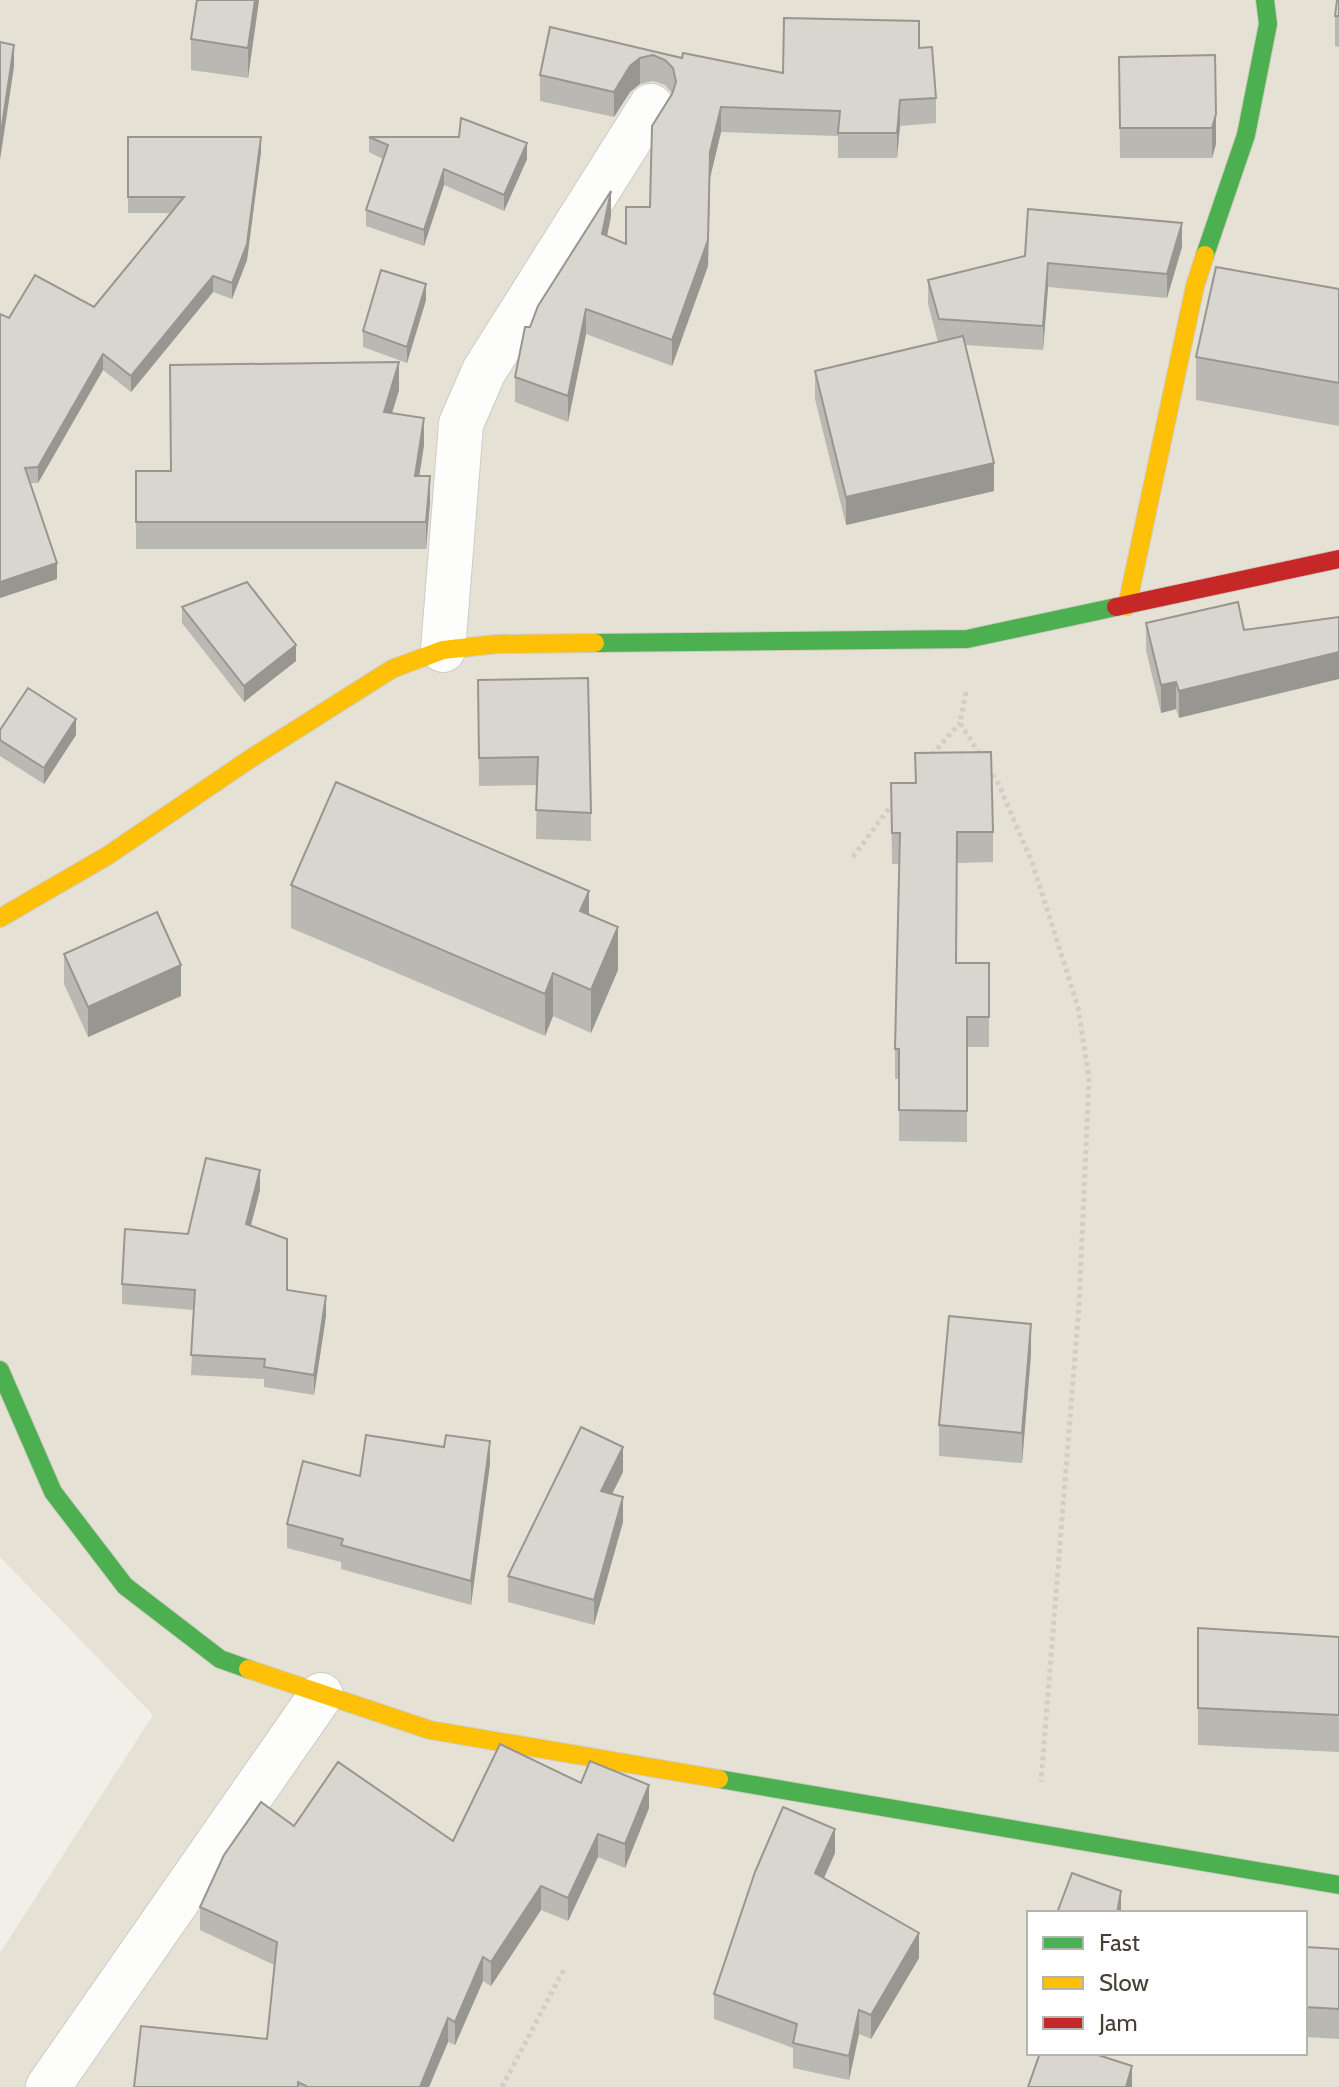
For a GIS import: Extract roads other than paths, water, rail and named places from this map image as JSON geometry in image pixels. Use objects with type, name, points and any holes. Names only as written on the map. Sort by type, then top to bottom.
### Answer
[{"type":"street","points":[[1127,606],[1195,286],[1242,146],[1256,90],[1268,24],[1265,0]]},
{"type":"street","points":[[443,650],[461,424],[484,371],[651,106]]},
{"type":"street","points":[[0,918],[107,856],[253,757],[392,669],[443,650],[497,644],[967,639],[1339,559]]},
{"type":"street","points":[[0,1370],[53,1492],[125,1586],[220,1659],[430,1730],[1339,1885]]},
{"type":"street","points":[[48,2087],[321,1695]]}]
